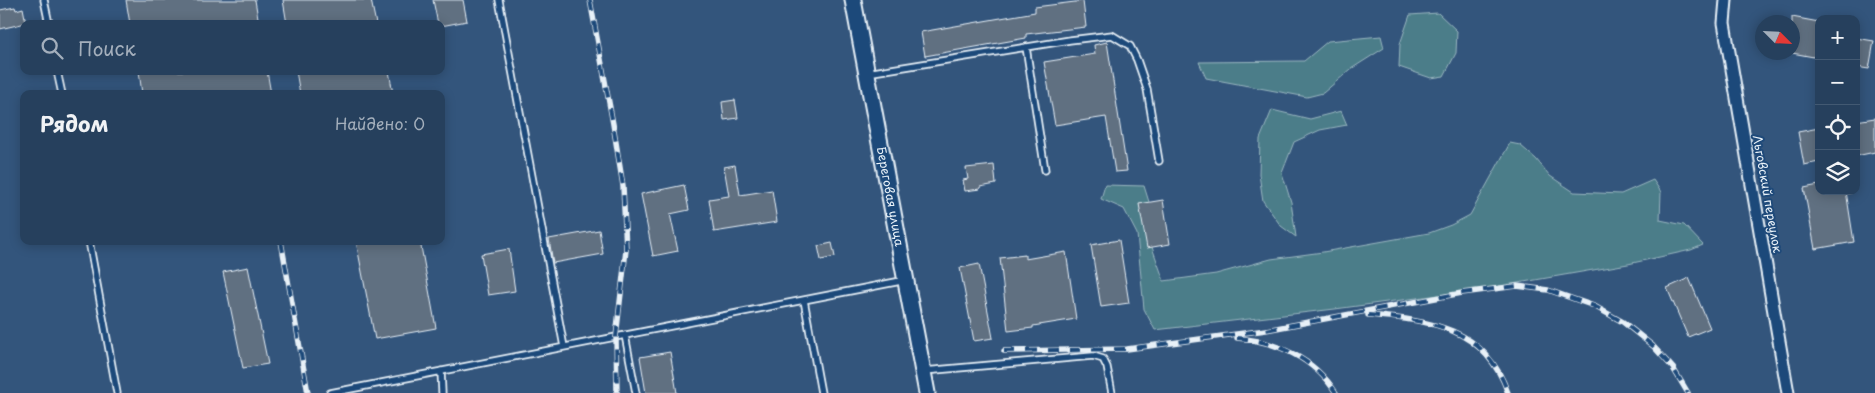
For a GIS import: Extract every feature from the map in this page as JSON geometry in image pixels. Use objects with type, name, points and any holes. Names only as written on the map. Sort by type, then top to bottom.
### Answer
[{"type":"street","name":"Береговая улица","points":[[853,0],[927,393]]},
{"type":"street","name":"Льговский переулок","points":[[1726,0],[1724,23],[1788,393]]},
{"type":"lane","points":[[44,0],[48,20]]},
{"type":"lane","points":[[499,0],[564,347]]},
{"type":"lane","points":[[867,73],[1026,47],[1112,36],[1130,46],[1147,89],[1160,161]]},
{"type":"lane","points":[[1026,47],[1045,170]]},
{"type":"lane","points":[[58,75],[61,90]]},
{"type":"lane","points":[[90,245],[117,393]]},
{"type":"lane","points":[[330,393],[906,280]]},
{"type":"lane","points":[[804,300],[821,393]]},
{"type":"lane","points":[[625,335],[636,393]]},
{"type":"lane","points":[[922,371],[1093,356],[1103,359],[1107,367],[1112,393]]},
{"type":"lane","points":[[441,371],[442,393]]},
{"type":"green space","points":[[1438,13],[1457,31],[1456,53],[1444,76],[1431,78],[1399,67],[1400,44],[1410,15]]},
{"type":"green space","points":[[1381,36],[1384,48],[1351,69],[1323,93],[1307,97],[1206,78],[1199,62],[1304,61],[1328,41]]},
{"type":"green space","points":[[1272,110],[1310,119],[1341,111],[1347,125],[1320,130],[1294,142],[1282,173],[1291,202],[1296,237],[1281,226],[1263,201],[1259,174],[1260,139]]},
{"type":"green space","points":[[1510,143],[1520,145],[1536,159],[1550,176],[1574,192],[1621,194],[1653,180],[1661,192],[1660,220],[1684,225],[1703,245],[1691,250],[1628,264],[1483,289],[1155,330],[1144,309],[1137,234],[1124,209],[1101,199],[1105,185],[1144,186],[1149,202],[1148,236],[1164,281],[1216,274],[1271,259],[1323,252],[1429,233],[1451,225],[1470,215]]},
{"type":"building","points":[[126,0],[255,0],[258,20],[129,20]]},
{"type":"building","points":[[283,0],[371,0],[375,20],[286,20]]},
{"type":"building","points":[[433,0],[463,0],[467,21],[445,25],[445,20],[437,20]]},
{"type":"building","points":[[1083,1],[1086,27],[1026,34],[1026,38],[925,56],[921,32],[1035,12],[1035,7]]},
{"type":"building","points":[[15,7],[16,10],[23,8],[25,20],[20,20],[20,24],[0,29],[0,10]]},
{"type":"building","points":[[1800,18],[1815,21],[1815,57],[1800,54]]},
{"type":"building","points":[[1860,39],[1874,41],[1869,69],[1860,68]]},
{"type":"building","points":[[1107,42],[1127,171],[1115,172],[1106,117],[1055,125],[1044,62],[1095,54],[1094,45]]},
{"type":"building","points":[[140,75],[268,75],[270,90],[141,90]]},
{"type":"building","points":[[297,75],[390,75],[392,90],[299,90]]},
{"type":"building","points":[[735,100],[738,118],[724,120],[722,102]]},
{"type":"building","points":[[1875,118],[1875,152],[1860,155],[1860,120]]},
{"type":"building","points":[[1815,129],[1815,163],[1804,165],[1798,132]]},
{"type":"building","points":[[735,165],[740,195],[772,190],[777,222],[714,232],[709,199],[729,196],[724,167]]},
{"type":"building","points":[[994,165],[996,184],[965,191],[963,180],[968,179],[966,168]]},
{"type":"building","points":[[684,185],[689,210],[670,214],[678,251],[653,256],[641,194]]},
{"type":"building","points":[[1815,186],[1815,195],[1847,195],[1854,242],[1815,249],[1804,188]]},
{"type":"building","points":[[1163,200],[1170,244],[1147,248],[1139,204]]},
{"type":"building","points":[[599,230],[603,254],[553,263],[549,239]]},
{"type":"building","points":[[1119,240],[1129,303],[1101,307],[1091,245]]},
{"type":"building","points":[[832,243],[835,257],[821,260],[818,246]]},
{"type":"building","points":[[357,245],[421,245],[436,328],[375,339]]},
{"type":"building","points":[[509,249],[515,291],[488,295],[481,254]]},
{"type":"building","points":[[1066,252],[1076,319],[1008,331],[1000,258],[1025,255],[1025,259]]},
{"type":"building","points":[[979,264],[993,338],[974,341],[960,268]]},
{"type":"building","points":[[248,267],[268,364],[243,368],[223,272]]},
{"type":"building","points":[[1689,278],[1710,328],[1688,337],[1667,288]]},
{"type":"building","points":[[670,352],[677,393],[646,393],[640,357]]},
{"type":"railway","points":[[590,0],[623,186],[626,250],[616,337],[617,393]]},
{"type":"railway","points":[[282,245],[308,393]]},
{"type":"railway","points":[[1004,351],[1127,349],[1266,330],[1462,293],[1517,286],[1548,290],[1594,306],[1623,322],[1653,346],[1673,368],[1688,393]]},
{"type":"railway","points":[[1368,315],[1413,320],[1453,331],[1470,340],[1485,353],[1498,371],[1508,393]]},
{"type":"railway","points":[[1237,338],[1266,343],[1306,361],[1317,370],[1336,393]]}]
